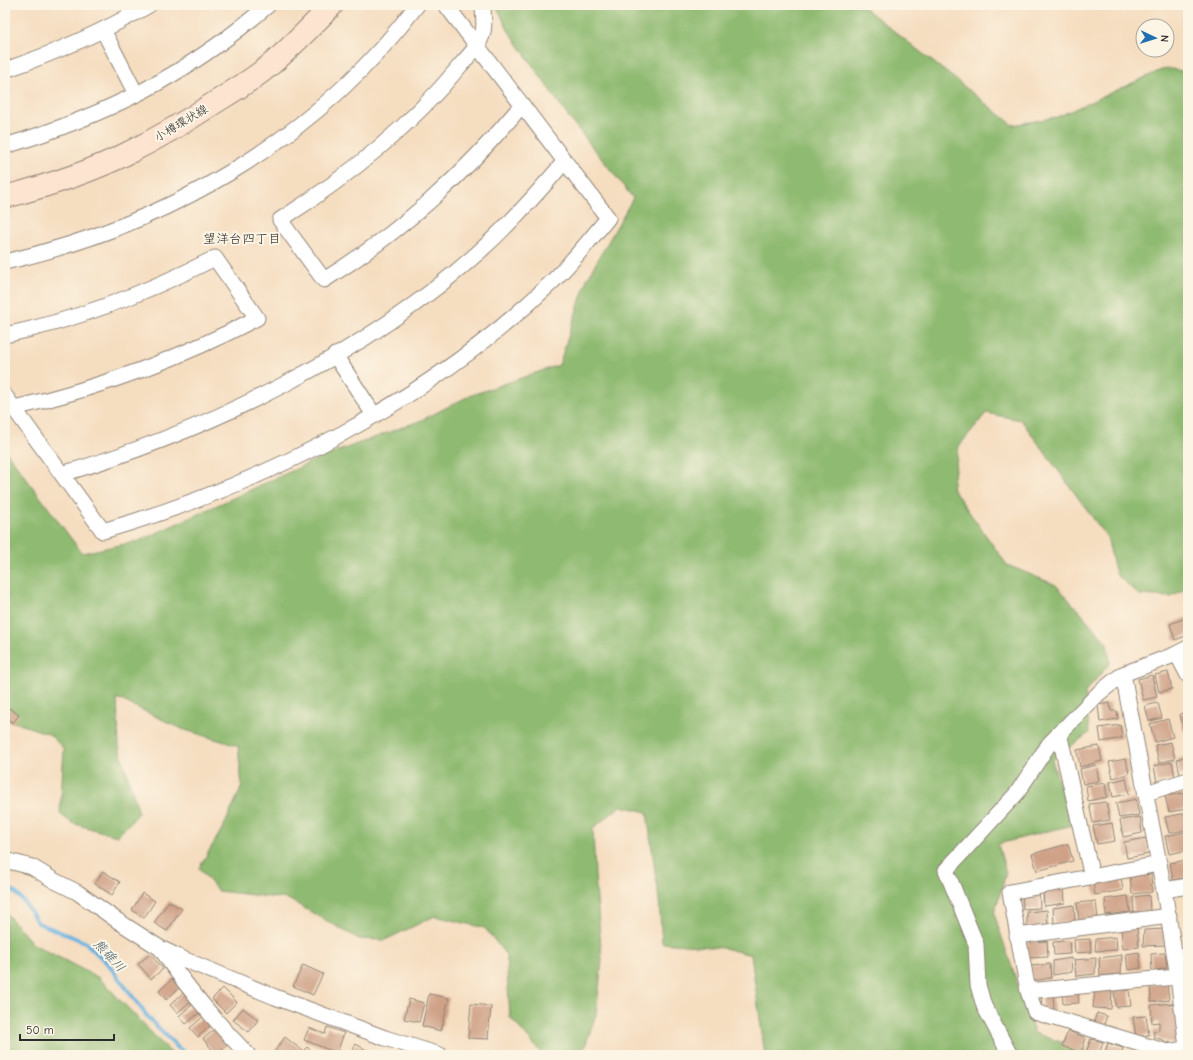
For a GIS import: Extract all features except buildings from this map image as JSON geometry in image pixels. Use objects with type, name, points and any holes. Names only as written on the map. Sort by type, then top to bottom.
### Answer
[{"type":"main road","name":"小樽環状線","points":[[5,197],[38,188],[87,171],[129,153],[173,129],[268,67],[307,32],[332,5]]},
{"type":"street","points":[[5,70],[61,49],[103,30],[149,5]]},
{"type":"street","points":[[5,146],[74,122],[136,94],[183,69],[244,26],[268,5]]},
{"type":"street","points":[[5,262],[60,248],[127,225],[161,210],[227,175],[259,155],[321,108],[351,81],[379,52],[418,5]]},
{"type":"street","points":[[5,396],[103,531],[163,513],[242,482],[317,447],[374,415],[422,385],[456,362],[517,314],[553,281],[582,250],[608,218],[446,5]]},
{"type":"street","points":[[483,5],[484,32],[477,46],[452,76],[393,135],[361,162],[280,220],[324,280],[408,221],[478,156],[522,105]]},
{"type":"street","points":[[103,30],[136,94]]},
{"type":"street","points":[[62,474],[142,447],[206,422],[274,389],[335,355],[379,328],[474,257],[539,193],[565,161]]},
{"type":"street","points":[[5,335],[56,323],[116,303],[157,286],[215,258],[258,318],[207,343],[140,371],[76,392],[14,408]]},
{"type":"street","points":[[335,355],[374,415]]},
{"type":"street","points":[[1010,1055],[984,1006],[978,985],[976,944],[946,870],[1017,793],[1049,744],[1099,693],[1123,674],[1183,651],[1188,675]]},
{"type":"street","points":[[1123,674],[1169,916],[1183,976],[1188,1050],[1165,1053],[1035,1012],[1028,991],[1010,892],[1159,864]]},
{"type":"street","points":[[1059,733],[1092,877]]},
{"type":"street","points":[[1146,793],[1188,780]]},
{"type":"street","points":[[5,860],[32,867],[77,892],[160,948],[183,959],[275,997],[385,1038],[440,1055]]},
{"type":"street","points":[[1164,890],[1188,886]]},
{"type":"street","points":[[1017,936],[1169,916]]},
{"type":"street","points":[[160,948],[175,970],[214,1019],[248,1055]]},
{"type":"street","points":[[1028,991],[1183,976]]},
{"type":"green space","points":[[496,5],[861,5],[1013,125],[1057,117],[1166,68],[1188,72],[1188,587],[1171,597],[1139,595],[1116,574],[1107,537],[1021,420],[986,413],[959,446],[952,488],[1007,565],[1056,585],[1107,643],[1110,663],[1085,692],[1089,733],[1052,760],[1072,825],[998,844],[1006,873],[994,914],[1034,1033],[1099,1055],[765,1055],[751,955],[724,948],[662,943],[659,900],[647,812],[621,806],[593,828],[595,876],[602,960],[596,1014],[582,1055],[543,1055],[510,1017],[506,955],[485,928],[435,916],[385,940],[359,939],[288,899],[218,891],[199,868],[225,824],[242,786],[238,746],[182,729],[117,698],[119,747],[139,813],[117,836],[72,823],[60,814],[64,749],[49,734],[14,722],[5,721],[5,450],[82,553],[139,541],[322,457],[422,420],[469,396],[559,365],[587,279],[633,198],[570,119],[508,30]]},
{"type":"green space","points":[[5,912],[33,944],[99,978],[173,1055],[5,1055]]},
{"type":"waterway","name":"熊碓川","points":[[5,887],[14,891],[24,902],[38,923],[85,942],[109,965],[147,1016],[176,1046],[187,1055]]},
{"type":"district","name":"望洋台四丁目","points":[[242,238]]}]
